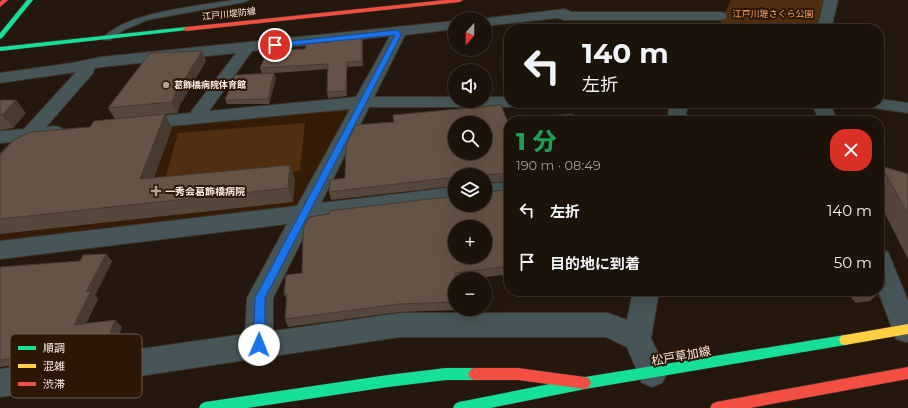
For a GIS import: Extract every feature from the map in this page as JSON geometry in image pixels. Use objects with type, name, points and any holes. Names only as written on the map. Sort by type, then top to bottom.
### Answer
[{"type":"main road","points":[[0,5],[5,0]]},
{"type":"main road","points":[[2,33],[30,0]]},
{"type":"main road","name":"江戸川堤防線","points":[[0,48],[460,0]]},
{"type":"main road","name":"松戸草加線","points":[[459,408],[585,383],[907,330]]},
{"type":"main road","points":[[716,408],[908,373]]},
{"type":"main road","points":[[205,408],[388,380],[446,374],[518,374],[585,383]]},
{"type":"street","points":[[825,24],[831,0]]},
{"type":"street","points":[[492,21],[564,14],[652,2]]},
{"type":"street","points":[[564,14],[722,10],[716,24]]},
{"type":"street","points":[[560,24],[564,14]]},
{"type":"street","points":[[0,78],[88,65],[448,27]]},
{"type":"street","points":[[259,345],[260,298],[364,102],[398,35],[397,32]]},
{"type":"street","points":[[195,118],[244,52],[244,48]]},
{"type":"street","points":[[0,167],[87,70],[88,65]]},
{"type":"street","points":[[124,125],[364,102],[504,102]]},
{"type":"street","points":[[884,105],[908,108]]},
{"type":"street","points":[[0,137],[68,130]]},
{"type":"street","points":[[492,191],[504,190]]},
{"type":"street","points":[[0,250],[448,196]]},
{"type":"street","points":[[884,271],[907,330]]},
{"type":"street","points":[[645,296],[637,338],[652,373]]},
{"type":"street","points":[[142,362],[400,325],[608,325],[637,338]]},
{"type":"street","points":[[0,383],[10,382]]},
{"type":"lane","points":[[107,38],[120,28],[145,18],[245,0]]},
{"type":"shaded area","name":"一秀会葛飾橋病院","points":[[358,105],[302,209],[0,245],[0,173],[31,136]]},
{"type":"green space","name":"江戸川堤さくら公園","points":[[731,0],[825,0],[818,24],[720,24]]},
{"type":"green space","points":[[305,123],[300,171],[163,186],[178,133]]},
{"type":"building","points":[[362,36],[362,61],[347,62],[346,91],[327,92],[328,64],[260,68],[268,50],[305,49],[306,43],[330,42],[330,39]]},
{"type":"building","name":"葛飾橋病院体育館","points":[[202,51],[175,94],[172,102],[108,108],[150,53]]},
{"type":"building","points":[[274,73],[268,99],[225,100],[235,75]]},
{"type":"building","points":[[0,100],[16,100],[2,115],[0,115]]},
{"type":"building","points":[[501,105],[505,116],[504,116],[504,173],[492,174],[492,168],[448,168],[448,178],[329,192],[330,180],[345,178],[346,145],[356,125],[394,122],[393,115],[469,108],[492,108],[492,106]]},
{"type":"building","points":[[165,114],[140,179],[290,165],[288,188],[0,219],[0,155],[14,140],[31,132],[90,127],[94,121]]},
{"type":"building","points":[[572,114],[573,116],[550,116]]},
{"type":"building","points":[[884,167],[908,174],[908,214],[884,171]]},
{"type":"building","points":[[504,190],[504,267],[463,272],[448,272],[448,302],[399,304],[285,319],[287,294],[284,294],[286,275],[302,273],[304,226],[309,217],[329,214],[329,211],[448,197],[448,212],[492,212],[492,192]]},
{"type":"building","points":[[106,254],[86,292],[91,291],[74,325],[115,320],[110,334],[10,334],[10,359],[0,360],[0,267],[80,261],[83,255]]},
{"type":"building","points":[[884,275],[886,283],[884,286]]},
{"type":"traffic: fast","points":[[0,37],[30,0]]},
{"type":"traffic: fast","points":[[0,49],[186,29]]},
{"type":"traffic: fast","points":[[459,408],[585,383],[845,340]]},
{"type":"traffic: fast","points":[[205,408],[388,381],[446,374],[474,374]]},
{"type":"traffic: slow","points":[[845,340],[908,329]]},
{"type":"traffic: jam","points":[[0,5],[5,0]]},
{"type":"traffic: jam","points":[[186,29],[460,0]]},
{"type":"traffic: jam","points":[[716,408],[908,373]]},
{"type":"traffic: jam","points":[[474,374],[518,374],[585,383]]},
{"type":"place","name":"葛飾橋病院体育館","points":[[166,85]]},
{"type":"place","name":"一秀会葛飾橋病院","points":[[156,191]]},
{"type":"route","points":[[259,345],[260,298],[398,35],[397,32],[275,45]]}]
